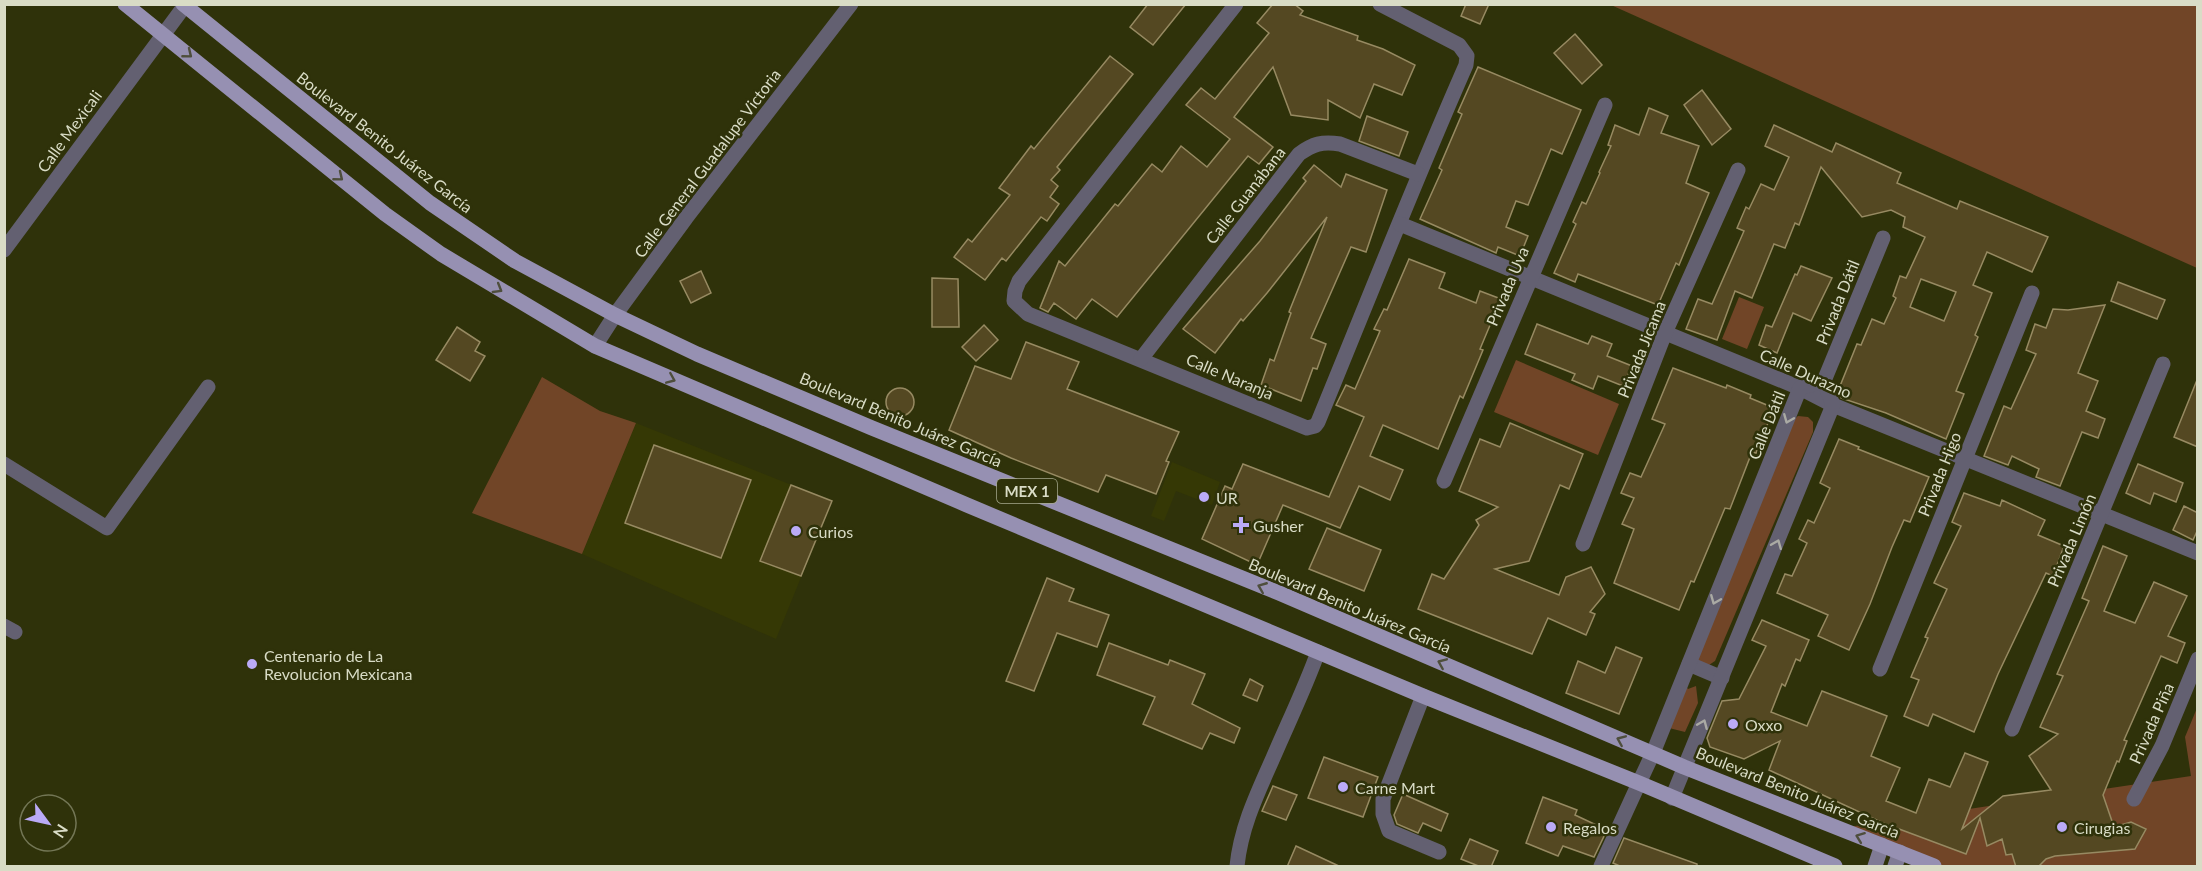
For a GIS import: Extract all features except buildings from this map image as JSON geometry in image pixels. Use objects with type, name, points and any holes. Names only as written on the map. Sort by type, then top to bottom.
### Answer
[{"type":"main road","name":"MEX 1","points":[[125,4],[385,214],[441,254],[595,346],[967,505],[1639,783],[1835,867]]},
{"type":"main road","name":"Boulevard Benito Juárez García","points":[[184,5],[430,203],[515,261],[615,315],[697,354],[872,428],[1279,593],[1684,767],[1882,845],[1897,859],[1934,867]]},
{"type":"main road","points":[[1875,867],[1882,845]]},
{"type":"street","name":"Calle General Guadalupe Victoria","points":[[595,346],[686,218],[851,4]]},
{"type":"street","name":"Calle Naranja","points":[[1236,4],[1019,281],[1014,301],[1028,314],[1307,428],[1315,426],[1318,422],[1400,224],[1418,174],[1466,65],[1467,56],[1459,45],[1380,4]]},
{"type":"street","name":"Calle Mexicali","points":[[4,250],[184,5]]},
{"type":"street","name":"Privada Uva","points":[[1444,481],[1605,105]]},
{"type":"street","name":"Calle Guanábana","points":[[1141,359],[1299,154],[1313,144],[1326,142],[1340,144],[1418,174]]},
{"type":"street","name":"Privada Jicama","points":[[1583,544],[1665,333],[1738,170]]},
{"type":"street","name":"Calle Durazno","points":[[1400,224],[1800,388],[1833,405],[2198,553]]},
{"type":"street","name":"Privada Dátil","points":[[1824,381],[1883,238]]},
{"type":"street","name":"Privada Higo","points":[[1880,669],[2032,293]]},
{"type":"street","name":"Privada Limón","points":[[2012,729],[2163,364]]},
{"type":"street","name":"Calle Dátil","points":[[1601,867],[1653,753],[1800,388],[1824,381]]},
{"type":"street","points":[[1672,798],[1833,405],[1824,381]]},
{"type":"street","points":[[4,464],[107,528],[208,387]]},
{"type":"street","points":[[1237,867],[1239,848],[1249,811],[1318,652]]},
{"type":"street","name":"Privada Piña","points":[[2134,800],[2162,746],[2198,659]]},
{"type":"street","points":[[1689,664],[1722,678]]},
{"type":"street","points":[[1424,696],[1383,799],[1383,814],[1389,831],[1439,852]]},
{"type":"shaded area","points":[[1611,5],[2197,5],[2197,268]]},
{"type":"shaded area","points":[[1739,297],[1764,307],[1747,349],[1722,339]]},
{"type":"shaded area","points":[[1516,360],[1619,404],[1598,455],[1494,412]]},
{"type":"shaded area","points":[[542,377],[600,411],[636,423],[582,554],[472,513]]},
{"type":"shaded area","points":[[1798,416],[1808,417],[1813,422],[1813,432],[1715,661],[1706,667],[1693,656],[1791,422]]},
{"type":"shaded area","points":[[636,423],[832,501],[776,639],[582,554]]},
{"type":"shaded area","name":"UR","points":[[1172,462],[1220,482],[1212,505],[1176,491],[1164,521],[1151,516]]},
{"type":"shaded area","points":[[1684,683],[1688,689],[1696,686],[1698,703],[1685,732],[1669,728]]},
{"type":"shaded area","points":[[2197,708],[2197,866],[1936,866],[1835,829],[2191,776],[2185,737]]},
{"type":"place","name":"UR","points":[[1204,497]]},
{"type":"place","name":"Gusher","points":[[1241,525]]},
{"type":"place","name":"Curios","points":[[796,531]]},
{"type":"place","name":"Centenario de La Revolucion Mexicana","points":[[252,664]]},
{"type":"place","name":"Oxxo","points":[[1733,724]]},
{"type":"place","name":"Carne Mart","points":[[1343,787]]},
{"type":"place","name":"Regalos","points":[[1551,827]]},
{"type":"place","name":"Cirugias","points":[[2062,827]]}]
